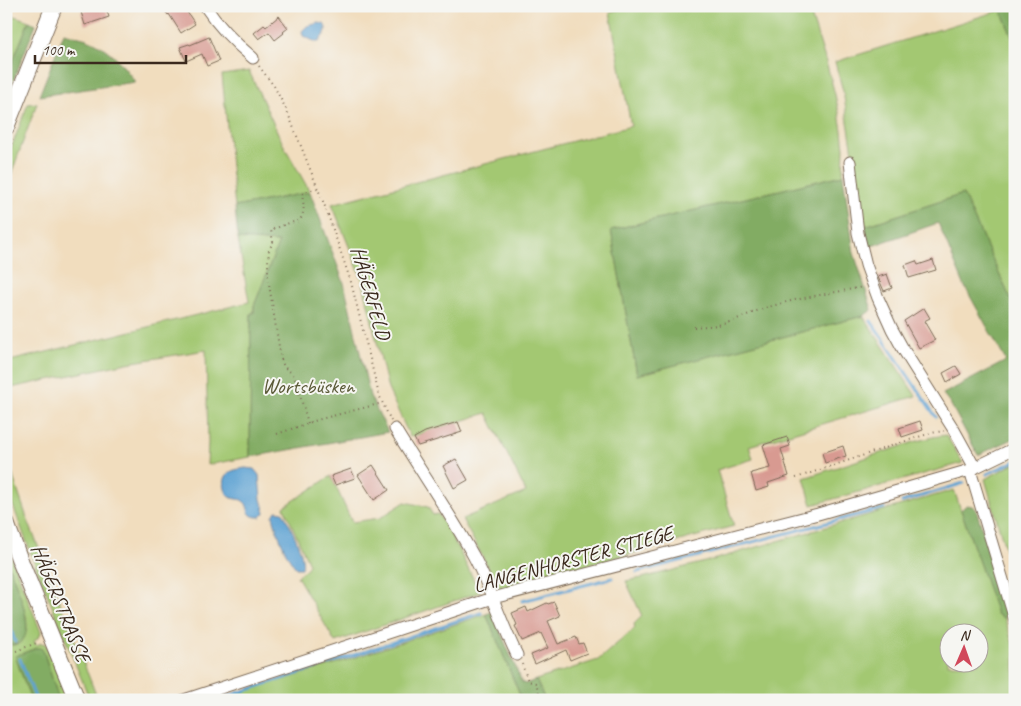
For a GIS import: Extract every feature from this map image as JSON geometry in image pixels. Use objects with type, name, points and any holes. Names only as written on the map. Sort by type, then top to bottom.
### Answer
[{"type":"main road","points":[[6,127],[54,6]]},
{"type":"main road","name":"HÄGERSTRASSE","points":[[6,523],[77,700]]},
{"type":"street","points":[[205,6],[221,27],[253,58]]},
{"type":"street","points":[[850,162],[858,233],[873,285],[892,329],[954,430],[972,469],[1015,620]]},
{"type":"street","points":[[395,429],[473,557],[517,655]]},
{"type":"street","name":"LANGENHORSTER STIEGE","points":[[184,700],[493,598],[818,514],[972,469],[1015,448]]},
{"type":"path","name":"HÄGERFELD","points":[[253,58],[274,86],[287,111],[326,209],[351,282],[382,403],[395,429]]},
{"type":"path","points":[[308,423],[293,374],[284,367],[281,359],[268,278],[268,262],[269,250],[273,242],[271,230],[289,222],[302,219],[303,193],[318,189]]},
{"type":"path","points":[[694,328],[727,323],[773,305],[873,285]]},
{"type":"path","points":[[277,434],[308,423],[382,403]]},
{"type":"path","points":[[796,478],[931,433],[954,430]]},
{"type":"path","points":[[16,651],[52,637]]},
{"type":"path","points":[[517,655],[524,667],[528,681],[536,683],[541,700]]},
{"type":"green space","points":[[630,6],[808,6],[835,94],[844,148],[843,175],[611,230],[637,375],[863,316],[916,396],[749,446],[753,459],[717,470],[734,526],[665,545],[663,539],[660,540],[661,546],[500,589],[462,519],[526,492],[487,413],[410,437],[388,389],[362,279],[332,204],[631,126],[610,12]]},
{"type":"green space","points":[[1015,6],[1015,44],[1001,10]]},
{"type":"green space","points":[[1001,10],[1015,44],[1015,309],[963,194],[865,226],[843,91],[835,62]]},
{"type":"green space","points":[[6,13],[29,21],[6,78]]},
{"type":"green space","points":[[29,21],[36,24],[6,99],[6,78]]},
{"type":"green space","points":[[64,33],[87,39],[101,46],[126,69],[135,82],[39,96]]},
{"type":"green space","points":[[249,71],[283,144],[310,192],[235,207],[222,75]]},
{"type":"green space","points":[[37,103],[6,191],[6,163],[8,156],[28,104]]},
{"type":"green space","points":[[843,175],[854,253],[872,310],[863,316],[637,375],[611,230]]},
{"type":"green space","name":"Wortsbüsken","points":[[310,192],[344,283],[370,396],[388,432],[250,457],[251,313],[254,313],[254,306],[279,242],[238,239],[235,207]]},
{"type":"green space","points":[[963,194],[1015,309],[1015,438],[978,455],[950,403],[943,394],[1006,361],[965,287],[938,223],[869,247],[865,226]]},
{"type":"green space","points":[[238,239],[279,242],[254,306],[254,313],[251,314],[250,457],[207,465],[206,350],[127,363],[6,389],[6,362],[249,302]]},
{"type":"green space","points":[[946,435],[963,463],[812,505],[804,478],[914,442]]},
{"type":"green space","points":[[6,449],[27,518],[98,700],[90,700],[9,495],[6,484]]},
{"type":"green space","points":[[1015,463],[1015,583],[985,479]]},
{"type":"green space","points":[[331,476],[352,522],[380,518],[405,502],[428,507],[433,515],[438,514],[447,527],[480,592],[335,642],[297,576],[309,564],[284,507]]},
{"type":"green space","points":[[954,490],[997,614],[1005,619],[1015,650],[1015,700],[545,700],[536,680],[598,660],[635,628],[634,624],[642,616],[626,581],[709,561]]},
{"type":"green space","points":[[967,505],[976,509],[1007,611],[1005,619],[997,614],[961,510]]},
{"type":"green space","points":[[6,545],[41,632],[40,636],[34,641],[37,645],[41,643],[46,644],[69,700],[59,700],[43,650],[37,648],[15,656],[31,700],[6,700],[6,630],[11,645],[19,644],[22,642],[27,626],[18,589],[6,559]]},
{"type":"green space","points":[[6,559],[24,608],[26,622],[26,634],[21,642],[11,645],[6,630]]},
{"type":"green space","points":[[492,612],[522,682],[525,684],[536,680],[545,700],[522,700],[486,614]]},
{"type":"green space","points":[[486,614],[522,700],[216,700],[344,661]]},
{"type":"green space","points":[[37,648],[43,650],[59,700],[31,700],[15,656]]},
{"type":"water","points":[[319,23],[324,24],[326,29],[319,42],[303,36],[302,31],[307,26]]},
{"type":"water","points":[[254,469],[259,475],[261,499],[265,513],[261,517],[252,516],[245,503],[231,497],[227,493],[224,484],[227,474],[234,470]]},
{"type":"water","points":[[276,511],[283,512],[293,532],[302,555],[302,568],[296,568],[285,550],[273,516]]},
{"type":"building","points":[[88,6],[105,6],[109,17],[85,25],[81,12],[89,9]]},
{"type":"building","points":[[162,6],[183,6],[195,24],[181,33]]},
{"type":"building","points":[[279,16],[288,28],[284,33],[275,40],[269,32],[259,39],[254,33],[264,25],[266,27]]},
{"type":"building","points":[[209,37],[219,61],[207,66],[202,54],[186,61],[180,47]]},
{"type":"building","points":[[933,260],[936,270],[909,278],[905,265],[916,261],[918,265]]},
{"type":"building","points":[[887,274],[892,288],[884,291],[878,277]]},
{"type":"building","points":[[924,308],[930,318],[924,321],[935,340],[919,348],[904,321]]},
{"type":"building","points":[[956,366],[961,374],[947,382],[943,373]]},
{"type":"building","points":[[920,421],[923,430],[902,437],[899,428]]},
{"type":"building","points":[[458,422],[462,432],[418,446],[414,438],[425,432]]},
{"type":"building","points":[[787,437],[790,446],[781,449],[789,476],[768,483],[769,487],[756,491],[751,473],[770,468],[763,445]]},
{"type":"building","points":[[843,446],[846,456],[825,463],[822,453]]},
{"type":"building","points":[[456,459],[468,480],[454,488],[443,466]]},
{"type":"building","points":[[373,465],[389,490],[374,500],[358,475]]},
{"type":"building","points":[[351,469],[355,478],[335,485],[331,476]]},
{"type":"building","points":[[554,602],[560,616],[548,621],[558,644],[576,637],[579,644],[583,643],[587,653],[570,660],[566,650],[535,664],[531,655],[548,648],[541,633],[522,641],[515,626],[517,625],[512,613],[526,607],[528,612],[547,603]]},
{"type":"waterway","points":[[871,321],[936,417]]},
{"type":"waterway","points":[[987,474],[1015,461]]},
{"type":"waterway","points":[[902,502],[964,483]]},
{"type":"waterway","points":[[637,572],[884,508]]},
{"type":"waterway","points":[[522,601],[612,578]]},
{"type":"waterway","points":[[216,700],[481,613]]},
{"type":"waterway","points":[[6,614],[15,642]]},
{"type":"waterway","points":[[20,659],[36,700]]}]
